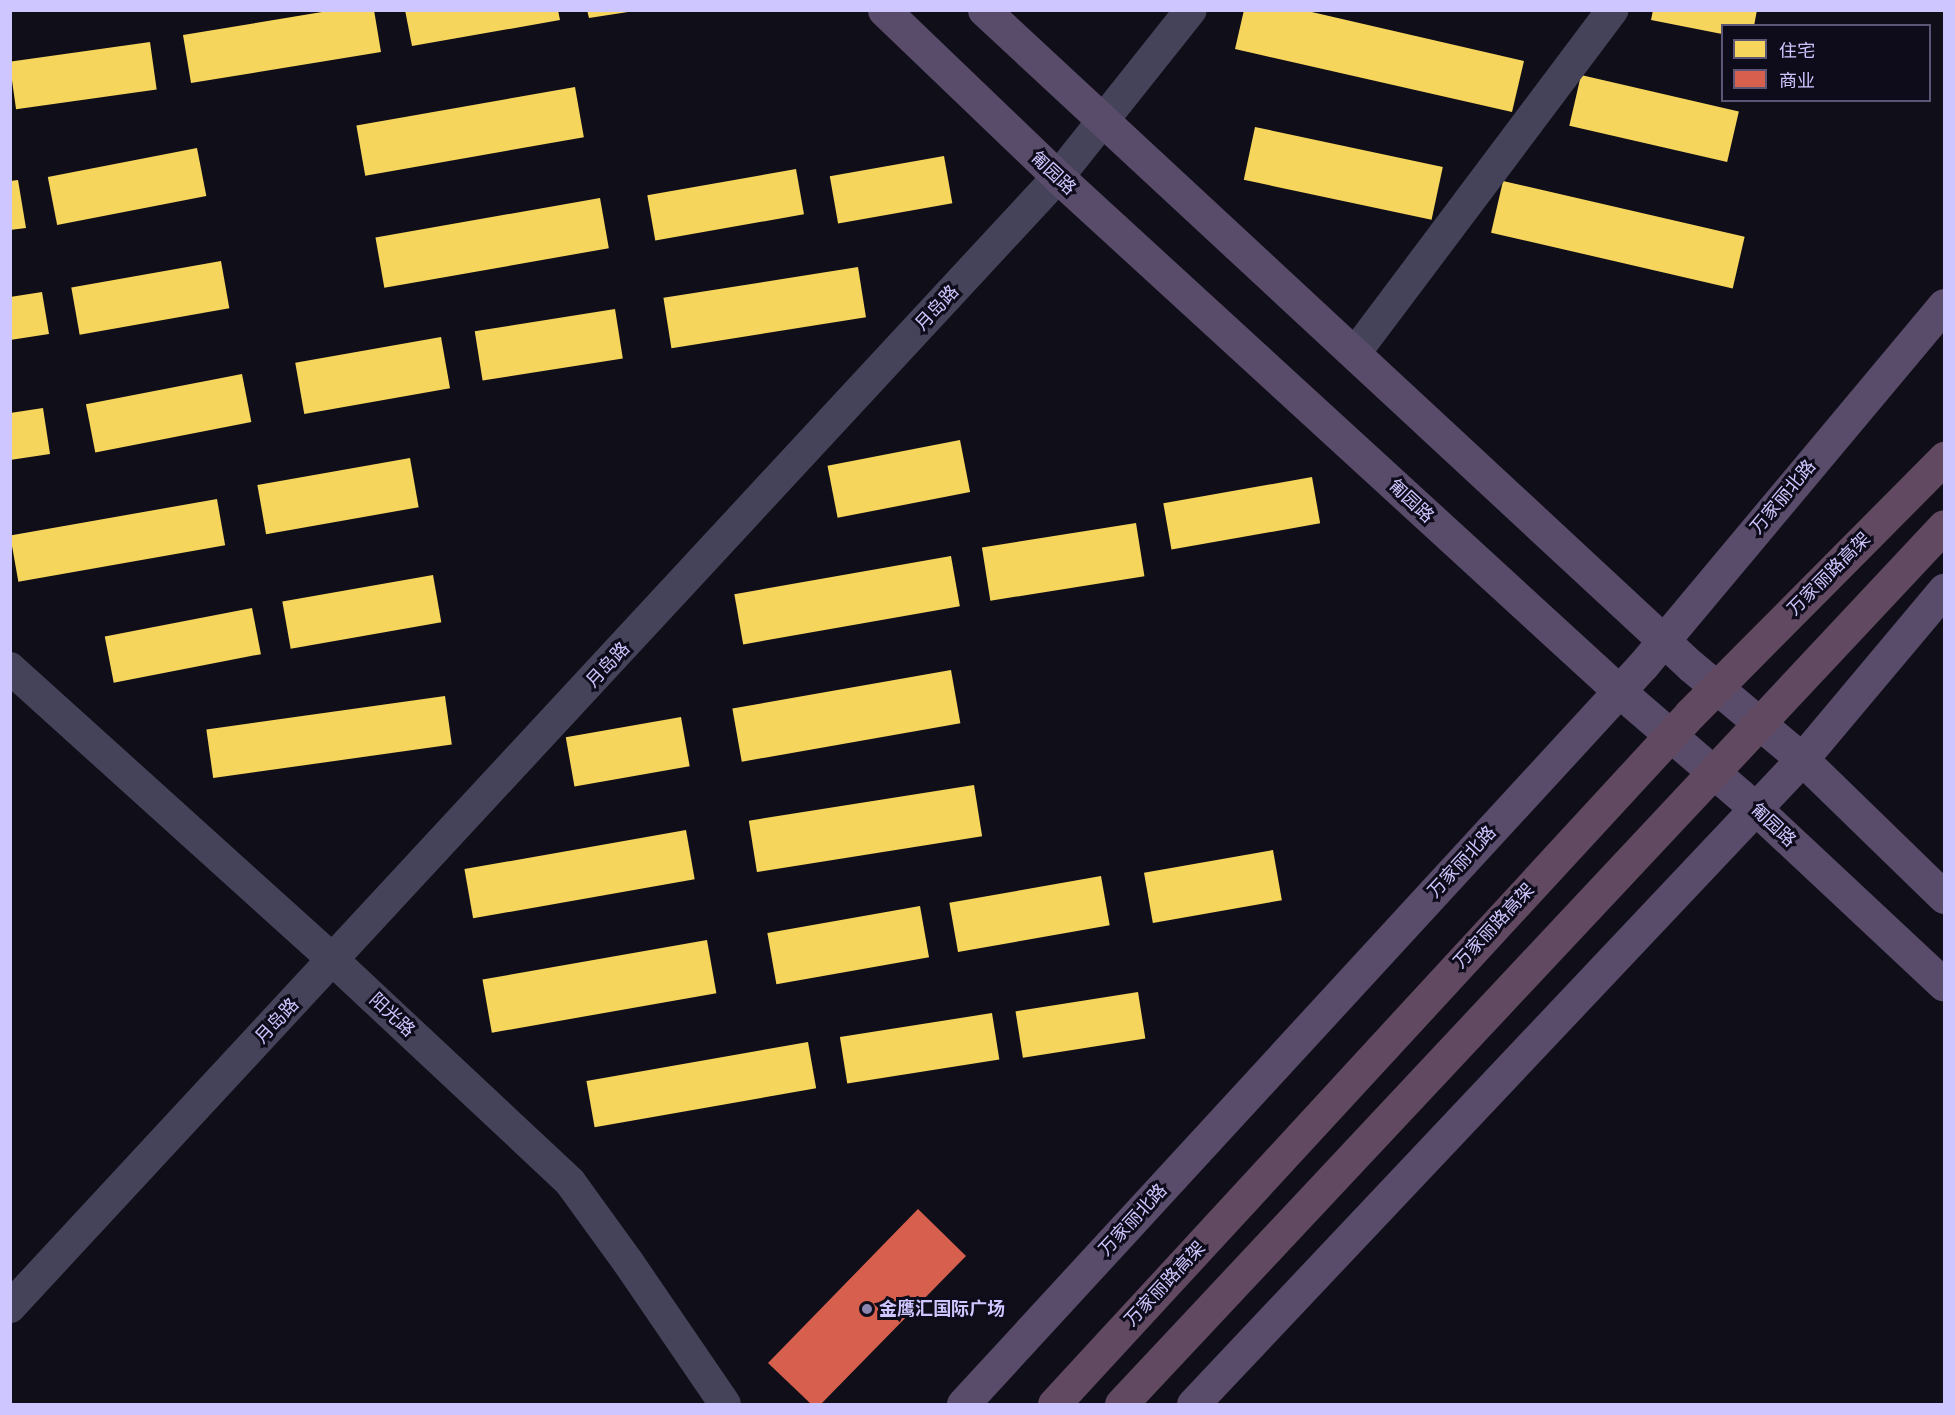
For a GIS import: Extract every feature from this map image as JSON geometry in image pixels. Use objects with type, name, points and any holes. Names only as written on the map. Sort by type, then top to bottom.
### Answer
[{"type":"highway","name":"万家丽路高架","points":[[1054,1404],[1690,714],[1944,458]]},
{"type":"highway","points":[[1121,1404],[1944,526]]},
{"type":"main road","name":"匍园路","points":[[884,10],[1058,177],[1619,691],[1754,807],[1944,985]]},
{"type":"main road","points":[[984,10],[1665,639],[1691,666],[1802,759],[1944,897]]},
{"type":"main road","name":"万家丽北路","points":[[963,1404],[1619,691],[1944,305]]},
{"type":"main road","points":[[1193,1404],[1754,807],[1802,759],[1944,590]]},
{"type":"street","name":"月岛路","points":[[10,1307],[334,961],[1058,177],[1191,10]]},
{"type":"street","points":[[1355,353],[1613,10]]},
{"type":"street","name":"阳光路","points":[[10,668],[334,961],[570,1182],[725,1404]]},
{"type":"building: 住宅","points":[[334,10],[374,10],[381,52],[191,83],[183,35]]},
{"type":"building: 住宅","points":[[405,10],[558,10],[560,20],[412,46]]},
{"type":"building: 住宅","points":[[587,10],[628,10],[628,12],[589,18]]},
{"type":"building: 住宅","points":[[1244,10],[1303,10],[1524,61],[1512,112],[1235,49]]},
{"type":"building: 住宅","points":[[1653,10],[1757,10],[1754,24],[1721,24],[1721,34],[1651,20]]},
{"type":"building: 住宅","points":[[150,42],[157,90],[16,109],[10,62]]},
{"type":"building: 住宅","points":[[1581,75],[1739,111],[1727,162],[1569,126]]},
{"type":"building: 住宅","points":[[575,87],[584,137],[365,176],[356,126]]},
{"type":"building: 住宅","points":[[1255,127],[1443,167],[1432,220],[1244,180]]},
{"type":"building: 住宅","points":[[197,148],[206,196],[57,225],[48,177]]},
{"type":"building: 住宅","points":[[944,156],[952,203],[838,223],[830,176]]},
{"type":"building: 住宅","points":[[796,169],[804,214],[655,241],[647,195]]},
{"type":"building: 住宅","points":[[18,180],[26,228],[10,230],[10,181]]},
{"type":"building: 住宅","points":[[1503,181],[1745,237],[1733,288],[1491,233]]},
{"type":"building: 住宅","points":[[600,198],[609,248],[384,288],[375,238]]},
{"type":"building: 住宅","points":[[221,261],[229,308],[80,335],[71,287]]},
{"type":"building: 住宅","points":[[858,267],[866,317],[671,348],[663,298]]},
{"type":"building: 住宅","points":[[42,292],[49,334],[10,340],[10,297]]},
{"type":"building: 住宅","points":[[615,309],[623,358],[483,381],[475,331]]},
{"type":"building: 住宅","points":[[441,337],[450,388],[304,414],[295,363]]},
{"type":"building: 住宅","points":[[242,374],[251,422],[95,452],[86,404]]},
{"type":"building: 住宅","points":[[43,408],[50,454],[10,460],[10,413]]},
{"type":"building: 住宅","points":[[960,440],[970,492],[838,518],[827,466]]},
{"type":"building: 住宅","points":[[410,458],[419,507],[266,534],[257,485]]},
{"type":"building: 住宅","points":[[1312,477],[1320,523],[1171,550],[1163,503]]},
{"type":"building: 住宅","points":[[217,499],[225,545],[18,582],[10,535]]},
{"type":"building: 住宅","points":[[1136,523],[1144,576],[990,601],[982,547]]},
{"type":"building: 住宅","points":[[951,556],[960,606],[743,644],[734,594]]},
{"type":"building: 住宅","points":[[433,575],[441,622],[291,649],[282,602]]},
{"type":"building: 住宅","points":[[252,608],[261,654],[114,683],[105,637]]},
{"type":"building: 住宅","points":[[951,670],[960,723],[742,762],[732,709]]},
{"type":"building: 住宅","points":[[445,696],[452,745],[213,778],[206,730]]},
{"type":"building: 住宅","points":[[681,717],[690,766],[574,787],[566,737]]},
{"type":"building: 住宅","points":[[974,785],[982,836],[757,872],[749,821]]},
{"type":"building: 住宅","points":[[686,830],[695,879],[473,918],[464,869]]},
{"type":"building: 住宅","points":[[1273,850],[1282,900],[1153,923],[1144,873]]},
{"type":"building: 住宅","points":[[1101,876],[1110,925],[958,952],[949,903]]},
{"type":"building: 住宅","points":[[920,906],[929,957],[776,984],[767,933]]},
{"type":"building: 住宅","points":[[707,940],[716,993],[492,1033],[482,980]]},
{"type":"building: 住宅","points":[[1138,992],[1145,1038],[1023,1058],[1016,1011]]},
{"type":"building: 住宅","points":[[992,1013],[999,1059],[847,1084],[840,1037]]},
{"type":"building: 住宅","points":[[808,1042],[816,1088],[595,1127],[586,1081]]},
{"type":"building: 商业","name":"金鹰汇国际广场","points":[[918,1209],[966,1256],[821,1404],[811,1404],[768,1363]]},
{"type":"place","name":"金鹰汇国际广场","points":[[867,1309]]}]
